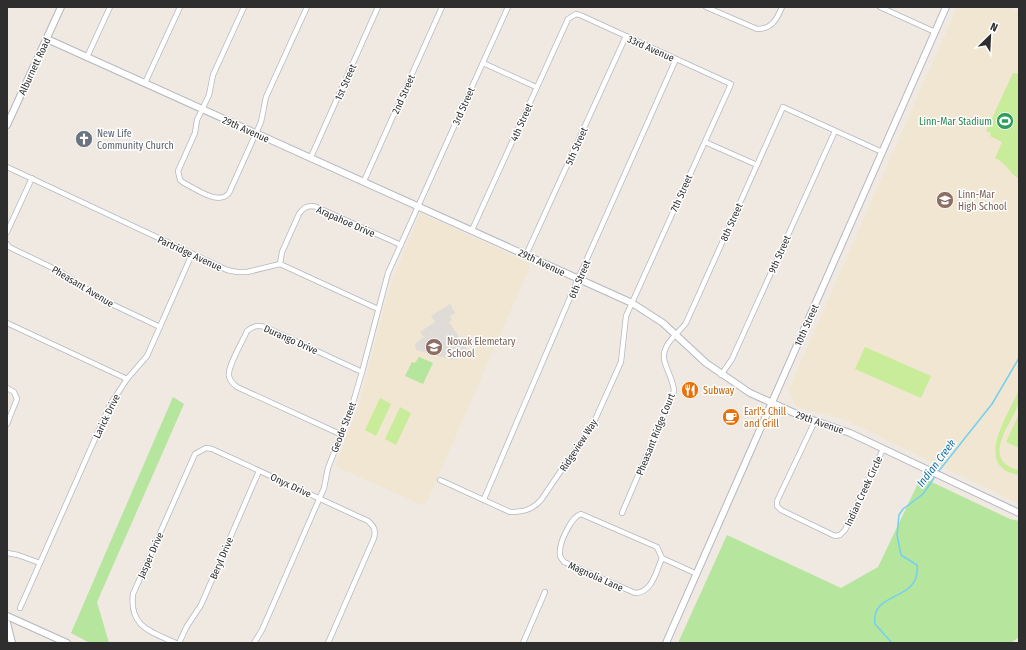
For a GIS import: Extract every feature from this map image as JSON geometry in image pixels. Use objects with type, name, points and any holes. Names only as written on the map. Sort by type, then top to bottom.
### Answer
[{"type":"street","name":"Alburnett Road","points":[[7,125],[61,7]]},
{"type":"street","points":[[87,57],[110,7]]},
{"type":"street","points":[[145,83],[180,7]]},
{"type":"street","points":[[244,7],[213,75],[209,95],[197,120],[195,134],[178,171],[178,176],[184,184],[218,199],[226,197],[256,134],[261,122],[266,97],[307,7]]},
{"type":"street","name":"1st Street","points":[[311,157],[378,7]]},
{"type":"street","name":"2nd Street","points":[[364,181],[442,7]]},
{"type":"street","name":"3rd Street","points":[[419,206],[508,7]]},
{"type":"street","points":[[706,7],[757,29],[762,29],[772,24],[777,18],[782,7]]},
{"type":"street","points":[[880,7],[935,32]]},
{"type":"street","name":"10th Street","points":[[666,643],[946,7]]},
{"type":"street","name":"33rd Avenue","points":[[571,16],[580,15],[731,84]]},
{"type":"street","name":"4th Street","points":[[472,230],[536,87],[568,19],[571,16]]},
{"type":"street","name":"5th Street","points":[[526,255],[626,36]]},
{"type":"street","name":"29th Avenue","points":[[46,39],[256,134],[311,157],[632,303],[677,335],[721,375],[771,404],[850,433],[1019,513]]},
{"type":"street","name":"6th Street","points":[[484,499],[578,279],[676,59]]},
{"type":"street","points":[[483,63],[536,87]]},
{"type":"street","name":"7th Street","points":[[632,303],[731,84]]},
{"type":"street","name":"8th Street","points":[[677,335],[686,323],[783,107],[834,131]]},
{"type":"street","points":[[834,131],[882,152]]},
{"type":"street","name":"9th Street","points":[[721,375],[732,359],[834,131]]},
{"type":"street","points":[[705,142],[757,165]]},
{"type":"street","name":"Partridge Avenue","points":[[7,167],[227,270],[237,272],[280,264]]},
{"type":"street","points":[[7,232],[32,178]]},
{"type":"street","name":"Arapahoe Drive","points":[[280,264],[282,252],[298,214],[302,208],[308,206],[314,206],[400,246]]},
{"type":"street","name":"Geode Street","points":[[254,643],[262,630],[320,499],[328,468],[352,406],[388,273],[419,206]]},
{"type":"street","name":"Pheasant Avenue","points":[[7,244],[9,247],[59,271],[103,300],[160,327]]},
{"type":"street","name":"Larick Drive","points":[[20,608],[110,405],[127,379],[147,356],[192,254]]},
{"type":"street","points":[[280,264],[378,309]]},
{"type":"street","name":"Ridgeview Way","points":[[440,480],[510,512],[530,510],[542,500],[594,422],[621,362],[623,354],[624,325],[632,303]]},
{"type":"street","points":[[7,323],[127,379]]},
{"type":"street","name":"Durango Drive","points":[[340,434],[237,386],[231,381],[229,375],[230,368],[247,332],[252,327],[258,325],[362,372]]},
{"type":"street","name":"Pheasant Ridge Court","points":[[622,513],[672,400],[674,391],[673,380],[664,362],[663,355],[669,342],[677,335]]},
{"type":"street","points":[[7,388],[14,392],[17,399],[7,424]]},
{"type":"street","name":"Indian Creek Circle","points":[[815,421],[777,501],[777,506],[781,510],[835,536],[840,536],[845,530],[883,448]]},
{"type":"street","name":"Onyx Drive","points":[[199,450],[206,448],[212,449],[368,521],[373,525],[375,532],[328,643]]},
{"type":"street","name":"Jasper Drive","points":[[178,643],[145,629],[137,621],[132,604],[136,587],[195,454],[199,450]]},
{"type":"street","name":"Beryl Drive","points":[[178,643],[201,605],[259,470]]},
{"type":"street","name":"Magnolia Lane","points":[[662,558],[649,589],[642,593],[635,593],[564,562],[560,556],[560,549],[572,520],[577,515],[581,514],[657,547],[662,558],[697,574]]},
{"type":"street","points":[[7,553],[18,555],[40,563]]},
{"type":"street","points":[[523,643],[545,592]]},
{"type":"street","points":[[7,616],[67,643]]},
{"type":"street","points":[[7,622],[12,643]]},
{"type":"shaded area","name":"Linn-Mar High School","points":[[957,7],[1008,7],[1019,12],[1019,504],[846,420],[795,406],[789,389]]},
{"type":"shaded area","name":"Novak Elemetary School","points":[[420,213],[531,264],[425,506],[335,466],[358,407],[390,286]]},
{"type":"shaded area","points":[[450,304],[455,313],[450,316],[452,320],[449,322],[471,355],[466,358],[452,360],[416,350],[415,344],[424,337],[420,332],[435,322],[431,316]]},
{"type":"green space","name":"Linn-Mar Stadium","points":[[1013,73],[1019,74],[1019,179],[1012,174],[1003,163],[995,158],[1002,142],[990,136],[991,133],[986,131]]},
{"type":"green space","points":[[865,347],[931,376],[921,398],[855,369]]},
{"type":"green space","points":[[419,357],[433,363],[423,384],[405,376],[412,362],[415,363]]},
{"type":"green space","points":[[1019,390],[1019,403],[1005,431],[1001,441],[1000,450],[1001,459],[1007,465],[1019,470],[1019,475],[1005,470],[998,462],[995,451],[997,439],[1002,426]]},
{"type":"green space","points":[[173,397],[184,404],[97,602],[109,643],[90,643],[71,633]]},
{"type":"green space","points":[[380,398],[391,404],[376,436],[365,430]]},
{"type":"green space","points":[[400,407],[411,413],[396,445],[385,439]]},
{"type":"green space","points":[[1019,414],[1019,448],[1006,442]]},
{"type":"green space","points":[[921,477],[1010,519],[1019,521],[1019,637],[1011,643],[678,643],[727,535],[841,588],[878,567]]},
{"type":"waterway","name":"Indian Creek","points":[[938,472],[992,404],[1019,358]]},
{"type":"waterway","name":"Indian Creek","points":[[892,643],[875,624],[876,613],[880,606],[887,600],[904,591],[911,585],[916,577],[917,565],[901,555],[897,535],[899,515],[903,509],[923,494],[936,475]]},
{"type":"place","name":"Linn-Mar Stadium","points":[[1005,121]]},
{"type":"place","name":"New Life Community Church","points":[[84,139]]},
{"type":"place","name":"Linn-Mar High School","points":[[945,200]]},
{"type":"place","name":"Novak Elemetary School","points":[[434,347]]},
{"type":"place","name":"Subway","points":[[690,390]]},
{"type":"place","name":"Earl's Chill and Grill","points":[[731,417]]}]
